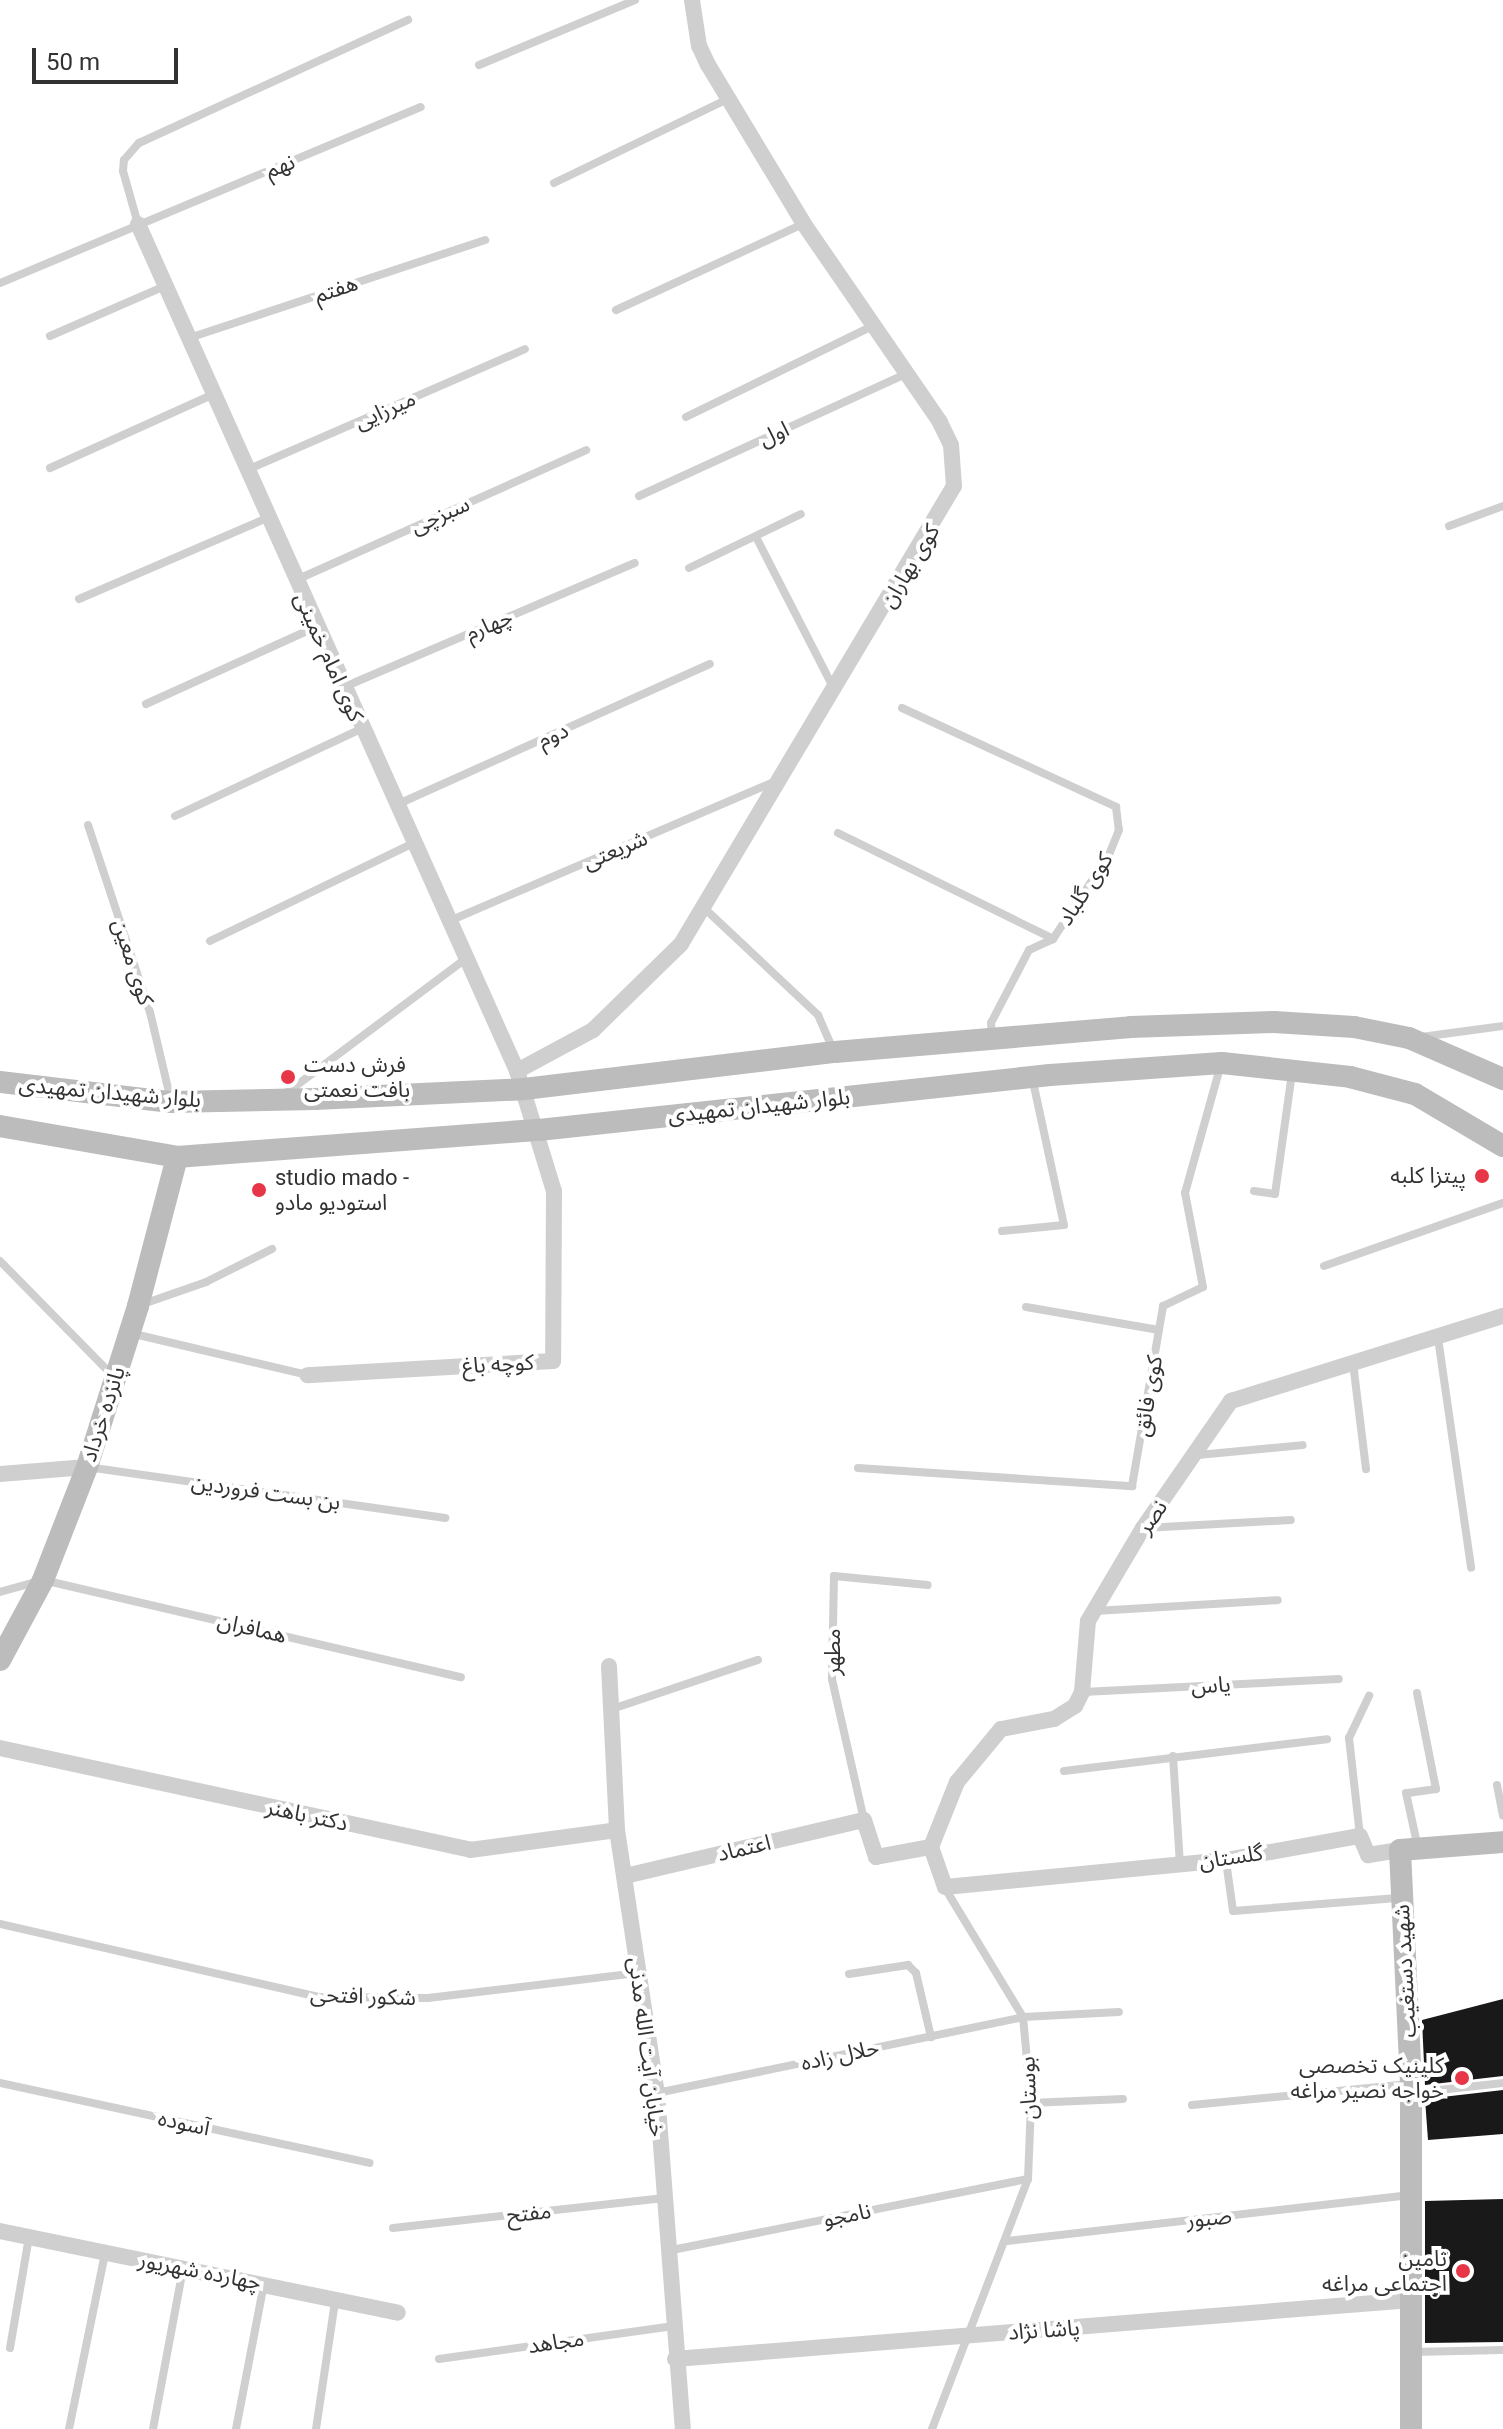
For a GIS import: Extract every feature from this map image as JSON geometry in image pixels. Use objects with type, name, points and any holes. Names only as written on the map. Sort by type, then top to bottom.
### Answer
[{"type":"main road","name":"بلوار شهیدان تمهیدی","points":[[0,1082],[171,1102],[278,1100],[992,1039],[1274,1022],[1354,1027],[1409,1038],[1503,1079]]},
{"type":"main road","name":"بلوار شهیدان تمهیدی","points":[[0,1126],[177,1157],[539,1130],[1032,1077],[1222,1063],[1292,1068],[1415,1094],[1503,1146]]},
{"type":"main road","name":"پانزده خرداد","points":[[0,1660],[43,1580],[87,1467],[138,1306],[177,1157]]},
{"type":"main road","points":[[1409,1850],[1503,1842]]},
{"type":"main road","name":"شهید دستغیب","points":[[1409,1850],[1401,1898],[1411,2089],[1411,2429]]},
{"type":"street","name":"کوی بهاران","points":[[521,1080],[593,1030],[681,944],[835,691],[954,486],[951,445],[909,372],[804,224],[728,99],[699,46],[692,0]]},
{"type":"street","name":"کوی امام خمینی","points":[[138,224],[412,844],[521,1080],[539,1130]]},
{"type":"street","name":"کوچه باغ","points":[[307,1375],[553,1361],[554,1191],[539,1130]]},
{"type":"street","name":"نصر","points":[[1082,1692],[1088,1621],[1143,1528],[1198,1455],[1231,1401],[1503,1316]]},
{"type":"street","points":[[0,1474],[87,1467]]},
{"type":"street","name":"خیابان آیت الله مدنی","points":[[609,1666],[617,1830],[657,2093],[675,2359],[683,2429]]},
{"type":"street","points":[[864,1820],[876,1857],[931,1847],[957,1782],[1001,1729],[1054,1719],[1075,1706],[1082,1692]]},
{"type":"street","name":"دکتر باهنر","points":[[0,1748],[470,1850],[617,1830]]},
{"type":"street","name":"اعتماد","points":[[625,1876],[864,1820]]},
{"type":"street","points":[[1360,1836],[1368,1855],[1409,1850]]},
{"type":"street","name":"گلستان","points":[[945,1887],[1226,1860],[1360,1836]]},
{"type":"street","name":"بوستان","points":[[931,1847],[945,1887]]},
{"type":"street","name":"چهارده شهریور","points":[[0,2231],[398,2313]]},
{"type":"street","name":"پاشا نژاد","points":[[675,2359],[1412,2300]]},
{"type":"lane","points":[[479,65],[635,0]]},
{"type":"lane","points":[[138,224],[123,171],[124,160],[139,143],[408,20]]},
{"type":"lane","points":[[554,183],[728,99]]},
{"type":"lane","name":"نهم","points":[[0,283],[421,107]]},
{"type":"lane","points":[[616,310],[804,224]]},
{"type":"lane","name":"هفتم","points":[[188,338],[485,240]]},
{"type":"lane","points":[[50,336],[165,286]]},
{"type":"lane","points":[[686,417],[876,325]]},
{"type":"lane","name":"میرزایی","points":[[246,471],[525,349]]},
{"type":"lane","name":"اول","points":[[639,496],[909,372]]},
{"type":"lane","points":[[50,468],[212,395]]},
{"type":"lane","name":"سبزچی","points":[[295,580],[586,450]]},
{"type":"lane","points":[[1449,526],[1503,506]]},
{"type":"lane","points":[[689,568],[801,514]]},
{"type":"lane","points":[[79,599],[267,518]]},
{"type":"lane","points":[[756,537],[835,691]]},
{"type":"lane","name":"چهارم","points":[[343,687],[635,563]]},
{"type":"lane","points":[[146,704],[316,627]]},
{"type":"lane","name":"دوم","points":[[395,805],[710,664]]},
{"type":"lane","name":"کوی گلباد","points":[[902,708],[1116,807],[1119,830],[1109,855],[1053,939],[1029,950],[991,1023],[992,1039]]},
{"type":"lane","points":[[175,816],[361,729]]},
{"type":"lane","name":"شریعتی","points":[[447,922],[783,778]]},
{"type":"lane","name":"کوی معین","points":[[88,825],[150,1012],[171,1102]]},
{"type":"lane","points":[[838,833],[1053,939]]},
{"type":"lane","points":[[210,941],[412,844]]},
{"type":"lane","points":[[703,907],[818,1015],[835,1052]]},
{"type":"lane","points":[[278,1100],[464,960]]},
{"type":"lane","points":[[1409,1038],[1503,1026]]},
{"type":"lane","name":"کوی فائق","points":[[858,1468],[1132,1486],[1163,1306],[1203,1287],[1185,1193],[1222,1063]]},
{"type":"lane","points":[[1254,1191],[1275,1194],[1292,1068]]},
{"type":"lane","points":[[1002,1231],[1064,1225],[1032,1077]]},
{"type":"lane","points":[[1324,1266],[1503,1203]]},
{"type":"lane","points":[[138,1306],[206,1282],[272,1249]]},
{"type":"lane","points":[[0,1261],[114,1378]]},
{"type":"lane","points":[[1026,1307],[1159,1330]]},
{"type":"lane","points":[[130,1333],[307,1375]]},
{"type":"lane","points":[[1438,1338],[1471,1568]]},
{"type":"lane","points":[[1353,1362],[1366,1469]]},
{"type":"lane","points":[[1198,1455],[1303,1445]]},
{"type":"lane","name":"بن بست فروردین","points":[[87,1467],[445,1518]]},
{"type":"lane","points":[[1143,1528],[1291,1520]]},
{"type":"lane","name":"مطهر","points":[[864,1820],[832,1679],[834,1576],[928,1585]]},
{"type":"lane","points":[[0,1592],[43,1580]]},
{"type":"lane","name":"همافران","points":[[43,1580],[461,1677]]},
{"type":"lane","points":[[1094,1611],[1278,1600]]},
{"type":"lane","points":[[612,1709],[758,1660]]},
{"type":"lane","name":"یاس","points":[[1082,1692],[1339,1679]]},
{"type":"lane","points":[[1409,1850],[1406,1793],[1436,1789],[1417,1693]]},
{"type":"lane","points":[[1360,1836],[1349,1738],[1369,1696]]},
{"type":"lane","points":[[1064,1771],[1327,1739]]},
{"type":"lane","points":[[1173,1756],[1180,1863]]},
{"type":"lane","points":[[1497,1785],[1503,1815]]},
{"type":"lane","points":[[1226,1860],[1233,1911],[1401,1898]]},
{"type":"lane","name":"بوستان","points":[[932,2429],[1007,2241],[1028,2179],[1031,2103],[1023,2017],[945,1887]]},
{"type":"lane","name":"شکور افتحی","points":[[0,1924],[320,1997],[428,1998],[637,1973]]},
{"type":"lane","points":[[849,1974],[908,1965],[916,1973],[931,2037]]},
{"type":"lane","name":"حلال زاده","points":[[657,2093],[1023,2017],[1119,2012]]},
{"type":"lane","name":"آسوده","points":[[0,2083],[369,2163]]},
{"type":"lane","points":[[1192,2105],[1503,2083]]},
{"type":"lane","points":[[1031,2103],[1123,2099]]},
{"type":"lane","name":"نامجو","points":[[667,2251],[1028,2179]]},
{"type":"lane","name":"صبور","points":[[1007,2241],[1411,2195]]},
{"type":"lane","name":"مفتح","points":[[393,2228],[664,2198]]},
{"type":"lane","points":[[10,2348],[30,2236]]},
{"type":"lane","points":[[69,2429],[106,2252]]},
{"type":"lane","points":[[153,2429],[183,2269]]},
{"type":"lane","points":[[236,2429],[264,2283]]},
{"type":"lane","points":[[316,2429],[335,2302]]},
{"type":"lane","name":"مجاهد","points":[[439,2359],[674,2326]]},
{"type":"lane","points":[[1413,2352],[1503,2350]]},
{"type":"building","points":[[1503,1999],[1503,2076],[1425,2085],[1422,2020]]},
{"type":"building","points":[[1503,2090],[1503,2134],[1428,2140],[1425,2099]]},
{"type":"building","name":"تامین اجتماعی مراغه","points":[[1503,2199],[1503,2342],[1425,2343],[1425,2201]]},
{"type":"place","name":"فرش دست بافت نعمتی","points":[[288,1077]]},
{"type":"place","name":"پیتزا کلبه","points":[[1482,1176]]},
{"type":"place","name":"studio mado - استودیو مادو","points":[[259,1190]]},
{"type":"place","name":"کلینیک تخصصی خواجه نصیر مراغه","points":[[1462,2078]]},
{"type":"place","name":"تامین اجتماعی مراغه","points":[[1463,2271]]}]
